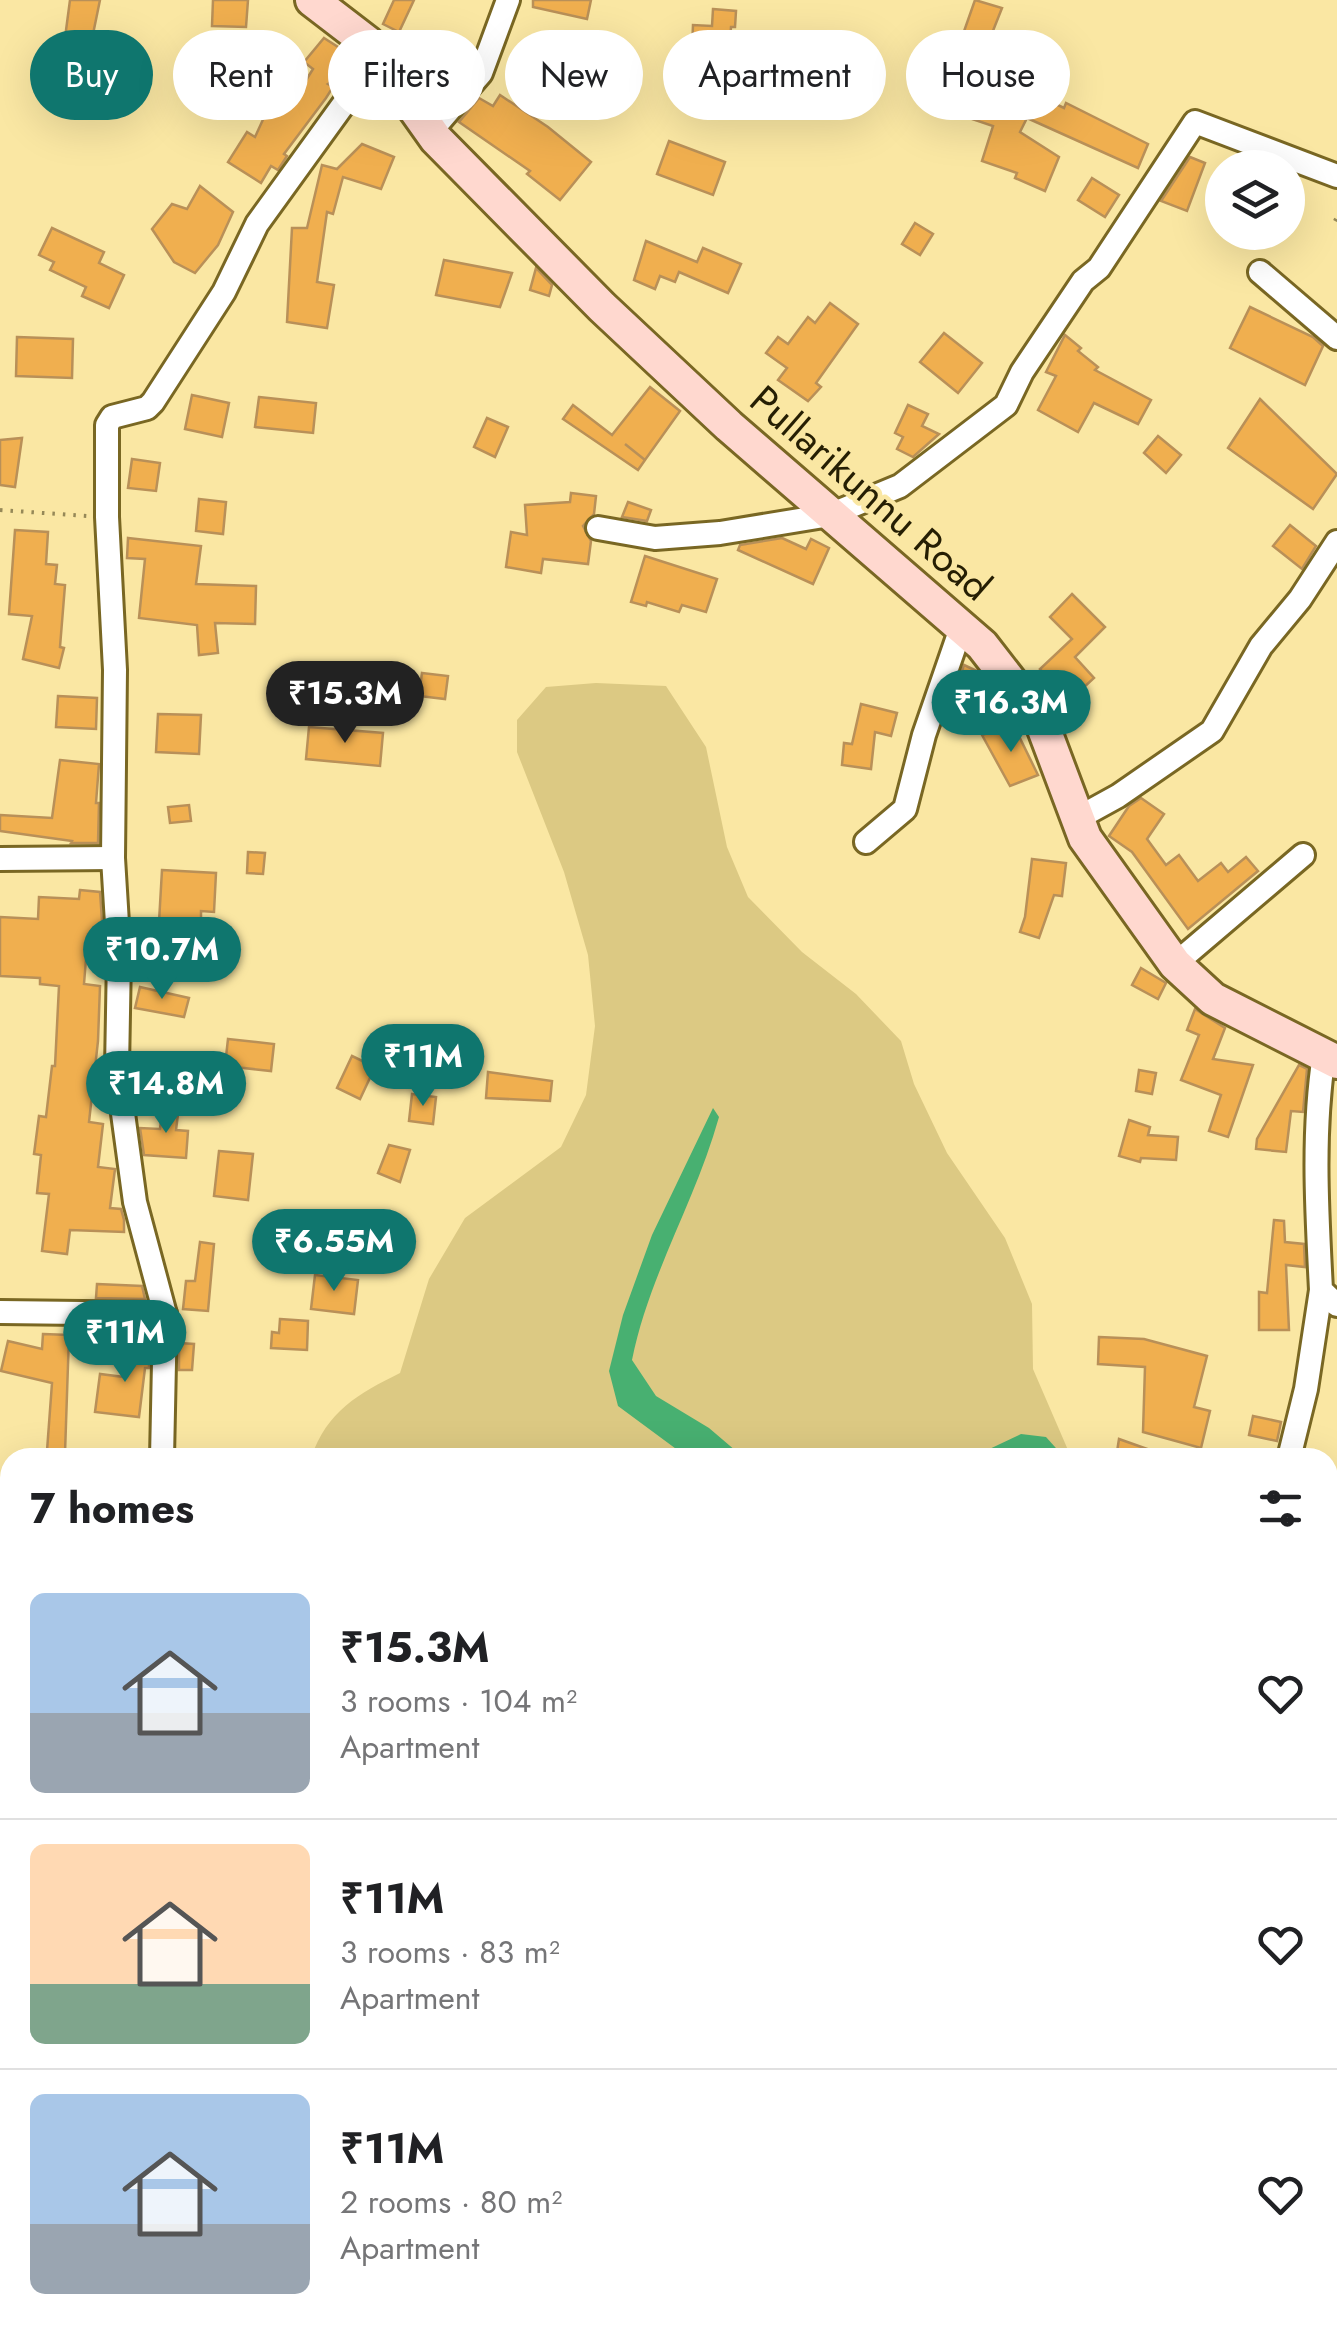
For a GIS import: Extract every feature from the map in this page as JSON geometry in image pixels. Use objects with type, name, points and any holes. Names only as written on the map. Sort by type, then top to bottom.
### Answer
[{"type":"main road","name":"Pullarikunnu Road","points":[[312,0],[352,30]]},
{"type":"main road","name":"Pullarikunnu Road","points":[[423,120],[502,210],[602,308],[830,515],[982,646],[1040,721],[1085,838],[1175,964],[1213,998],[1331,1059]]},
{"type":"street","points":[[431,131],[481,73],[508,0]]},
{"type":"street","points":[[162,1448],[165,1314],[135,1202],[117,1070],[118,956],[113,858],[116,670],[107,517],[109,421],[154,402],[224,292],[257,224],[333,120]]},
{"type":"street","points":[[598,528],[655,538],[720,533],[830,515],[900,486],[1006,404],[1022,372],[1082,281],[1099,268],[1195,122],[1337,176]]},
{"type":"street","points":[[1260,272],[1337,338]]},
{"type":"street","points":[[1078,818],[1118,796],[1212,731],[1261,646],[1300,599],[1337,542]]},
{"type":"street","points":[[866,842],[905,809],[924,735],[961,628]]},
{"type":"street","points":[[1175,964],[1303,854]]},
{"type":"street","points":[[0,860],[113,858]]},
{"type":"street","points":[[1291,1448],[1329,1297],[1316,1136],[1331,1059]]},
{"type":"street","points":[[0,1312],[165,1314]]},
{"type":"path","points":[[0,510],[107,517]]},
{"type":"shaded area","points":[[596,683],[666,686],[706,747],[727,847],[748,897],[802,952],[856,994],[901,1041],[914,1084],[947,1153],[1005,1238],[1032,1304],[1033,1369],[1067,1448],[315,1448],[326,1428],[346,1406],[400,1373],[429,1279],[465,1218],[561,1147],[586,1095],[595,1026],[588,955],[564,872],[517,752],[517,720],[546,687]]},
{"type":"shaded area","points":[[713,1108],[719,1117],[650,1298],[632,1360],[656,1396],[709,1428],[732,1448],[675,1448],[618,1406],[609,1371],[623,1315],[652,1235]]},
{"type":"shaded area","points":[[1021,1434],[1046,1437],[1056,1448],[992,1448]]},
{"type":"building","points":[[70,0],[100,0],[94,30],[66,30]]},
{"type":"building","points":[[213,0],[248,0],[246,27],[212,26]]},
{"type":"building","points":[[394,0],[414,0],[400,30],[383,24]]},
{"type":"building","points":[[533,0],[591,0],[587,19],[533,7]]},
{"type":"building","points":[[975,0],[1002,8],[993,30],[964,30]]},
{"type":"building","points":[[713,9],[736,11],[735,27],[731,30],[693,30],[693,25],[712,26]]},
{"type":"building","points":[[324,38],[328,41],[328,95],[284,154],[287,156],[278,170],[271,166],[261,183],[228,162],[247,132],[255,137],[263,120],[308,120],[308,77],[313,69],[308,65],[308,57]]},
{"type":"building","points":[[500,95],[505,98],[505,120],[538,120],[591,162],[560,200],[527,174],[530,171],[459,122],[485,120],[485,101],[493,106]]},
{"type":"building","points":[[1070,105],[1148,144],[1138,168],[1031,120],[1070,120]]},
{"type":"building","points":[[975,120],[1026,120],[1020,132],[1059,157],[1045,191],[1015,178],[1017,173],[982,161],[993,126]]},
{"type":"building","points":[[669,141],[725,162],[713,195],[657,174]]},
{"type":"building","points":[[362,144],[394,157],[381,189],[343,177],[333,214],[327,212],[317,282],[334,285],[327,328],[287,322],[292,228],[307,228],[322,165],[337,169]]},
{"type":"building","points":[[1190,157],[1205,163],[1187,211],[1161,201]]},
{"type":"building","points":[[1092,178],[1119,195],[1105,217],[1078,200]]},
{"type":"building","points":[[200,186],[233,212],[218,245],[195,273],[174,262],[152,229],[172,204],[187,209]]},
{"type":"building","points":[[915,223],[933,234],[920,255],[902,244]]},
{"type":"building","points":[[52,228],[104,252],[99,263],[124,275],[109,308],[82,296],[86,287],[50,270],[54,262],[39,255]]},
{"type":"building","points":[[646,241],[697,262],[703,248],[741,264],[728,293],[679,272],[675,282],[660,276],[655,289],[634,280]]},
{"type":"building","points":[[444,260],[512,273],[500,307],[436,295]]},
{"type":"building","points":[[536,268],[552,285],[549,296],[530,290]]},
{"type":"building","points":[[830,303],[858,324],[816,383],[821,387],[808,401],[778,380],[787,368],[766,353],[778,337],[788,344],[808,317],[815,323]]},
{"type":"building","points":[[1250,307],[1313,337],[1323,346],[1305,385],[1230,348]]},
{"type":"building","points":[[944,333],[982,363],[958,393],[920,362]]},
{"type":"building","points":[[1065,335],[1098,367],[1095,370],[1151,400],[1138,424],[1094,403],[1078,432],[1038,410],[1056,376],[1046,372]]},
{"type":"building","points":[[17,337],[73,339],[72,378],[16,376]]},
{"type":"building","points":[[650,387],[680,411],[638,470],[563,419],[573,405],[612,435]]},
{"type":"building","points":[[192,395],[229,403],[222,437],[185,429]]},
{"type":"building","points":[[259,397],[316,403],[313,433],[255,427]]},
{"type":"building","points":[[1260,399],[1337,474],[1313,509],[1228,448]]},
{"type":"building","points":[[908,405],[928,414],[922,426],[939,434],[913,457],[897,449],[903,437],[895,433]]},
{"type":"building","points":[[487,418],[508,427],[495,457],[474,447]]},
{"type":"building","points":[[1158,436],[1181,455],[1166,473],[1144,453]]},
{"type":"building","points":[[22,438],[15,487],[0,485],[0,440]]},
{"type":"building","points":[[132,459],[160,463],[156,491],[128,488]]},
{"type":"building","points":[[571,493],[596,496],[594,514],[583,526],[591,541],[588,564],[543,559],[541,573],[506,567],[511,532],[527,535],[525,505],[570,502]]},
{"type":"building","points":[[199,499],[226,502],[223,534],[196,531]]},
{"type":"building","points":[[628,502],[651,510],[647,521],[622,517]]},
{"type":"building","points":[[1290,525],[1316,546],[1302,569],[1273,546]]},
{"type":"building","points":[[15,530],[48,532],[46,564],[57,565],[55,584],[65,585],[60,647],[64,648],[59,668],[23,659],[32,616],[9,614]]},
{"type":"building","points":[[128,538],[201,546],[196,584],[256,586],[255,624],[215,623],[218,653],[199,655],[197,625],[139,618],[145,559],[127,558]]},
{"type":"building","points":[[782,538],[806,549],[811,539],[829,548],[813,584],[738,550],[740,545]]},
{"type":"building","points":[[645,556],[717,579],[706,612],[682,605],[679,612],[647,602],[646,606],[631,602]]},
{"type":"building","points":[[1072,594],[1105,627],[1075,657],[1094,678],[1069,701],[1040,669],[1072,639],[1050,617]]},
{"type":"building","points":[[964,665],[983,679],[973,703],[954,695]]},
{"type":"building","points":[[422,673],[448,676],[445,699],[419,696]]},
{"type":"building","points":[[58,696],[97,698],[96,729],[56,727]]},
{"type":"building","points":[[311,696],[327,700],[321,720],[305,716]]},
{"type":"building","points":[[861,704],[897,713],[891,736],[875,732],[871,769],[842,765],[844,743],[852,744]]},
{"type":"building","points":[[158,714],[201,715],[199,754],[156,752]]},
{"type":"building","points":[[1013,724],[1038,775],[1010,786],[982,735]]},
{"type":"building","points":[[309,727],[383,733],[380,766],[306,759]]},
{"type":"building","points":[[60,760],[99,764],[98,843],[71,843],[0,831],[0,815],[52,818]]},
{"type":"building","points":[[1141,798],[1164,814],[1147,839],[1166,865],[1179,855],[1198,881],[1221,863],[1228,872],[1246,857],[1258,871],[1188,929],[1132,852],[1109,836],[1129,806]]},
{"type":"building","points":[[189,805],[191,821],[170,823],[168,807]]},
{"type":"building","points":[[248,852],[265,853],[263,874],[247,873]]},
{"type":"building","points":[[1032,859],[1066,863],[1062,896],[1054,895],[1039,938],[1020,932]]},
{"type":"building","points":[[162,870],[216,873],[214,912],[201,911],[201,924],[159,922]]},
{"type":"building","points":[[80,890],[100,892],[103,935],[88,934],[84,984],[100,986],[89,1122],[103,1124],[98,1167],[115,1169],[110,1208],[121,1209],[124,1232],[70,1230],[67,1254],[42,1251],[49,1194],[37,1193],[41,1155],[34,1154],[39,1116],[46,1117],[55,1066],[59,986],[40,984],[40,978],[0,976],[0,917],[38,919],[39,897],[79,899]]},
{"type":"building","points":[[1141,968],[1166,983],[1158,999],[1132,985]]},
{"type":"building","points":[[140,987],[189,998],[184,1017],[135,1008]]},
{"type":"building","points":[[1195,1009],[1225,1028],[1213,1059],[1253,1065],[1228,1137],[1209,1131],[1221,1095],[1181,1080],[1199,1035],[1187,1030]]},
{"type":"building","points":[[228,1039],[274,1044],[271,1071],[225,1066]]},
{"type":"building","points":[[352,1056],[375,1067],[360,1099],[337,1088]]},
{"type":"building","points":[[132,1060],[166,1062],[164,1088],[134,1086]]},
{"type":"building","points":[[1299,1065],[1307,1069],[1303,1112],[1291,1111],[1286,1152],[1256,1149],[1257,1139]]},
{"type":"building","points":[[1139,1070],[1156,1073],[1152,1094],[1136,1091]]},
{"type":"building","points":[[488,1072],[552,1081],[550,1101],[486,1098]]},
{"type":"building","points":[[412,1094],[436,1097],[433,1124],[409,1121]]},
{"type":"building","points":[[163,1104],[179,1106],[176,1130],[188,1131],[186,1158],[144,1155],[140,1128],[160,1129]]},
{"type":"building","points":[[1129,1120],[1150,1127],[1148,1135],[1178,1137],[1176,1160],[1141,1158],[1140,1162],[1119,1156]]},
{"type":"building","points":[[389,1145],[410,1150],[400,1182],[378,1173]]},
{"type":"building","points":[[219,1151],[253,1154],[248,1200],[214,1196]]},
{"type":"building","points":[[1274,1220],[1284,1221],[1285,1242],[1304,1244],[1305,1267],[1286,1265],[1289,1330],[1259,1330],[1259,1292],[1267,1293]]},
{"type":"building","points":[[200,1242],[214,1244],[208,1311],[183,1309],[186,1281],[195,1281]]},
{"type":"building","points":[[315,1275],[358,1280],[354,1314],[311,1309]]},
{"type":"building","points":[[97,1284],[142,1286],[145,1299],[96,1298]]},
{"type":"building","points":[[280,1319],[308,1321],[307,1350],[271,1348],[272,1332],[279,1333]]},
{"type":"building","points":[[43,1334],[69,1335],[65,1448],[47,1448],[52,1383],[1,1371],[8,1341],[42,1349]]},
{"type":"building","points":[[1099,1337],[1144,1339],[1207,1356],[1194,1407],[1210,1411],[1201,1448],[1143,1432],[1145,1367],[1098,1364]]},
{"type":"building","points":[[136,1340],[149,1341],[149,1368],[145,1368],[139,1417],[95,1412],[100,1374],[124,1377],[125,1350],[135,1351]]},
{"type":"building","points":[[179,1343],[194,1344],[192,1370],[179,1370]]},
{"type":"building","points":[[1253,1416],[1281,1422],[1277,1441],[1249,1435]]},
{"type":"building","points":[[1119,1439],[1144,1448],[1118,1448]]}]
